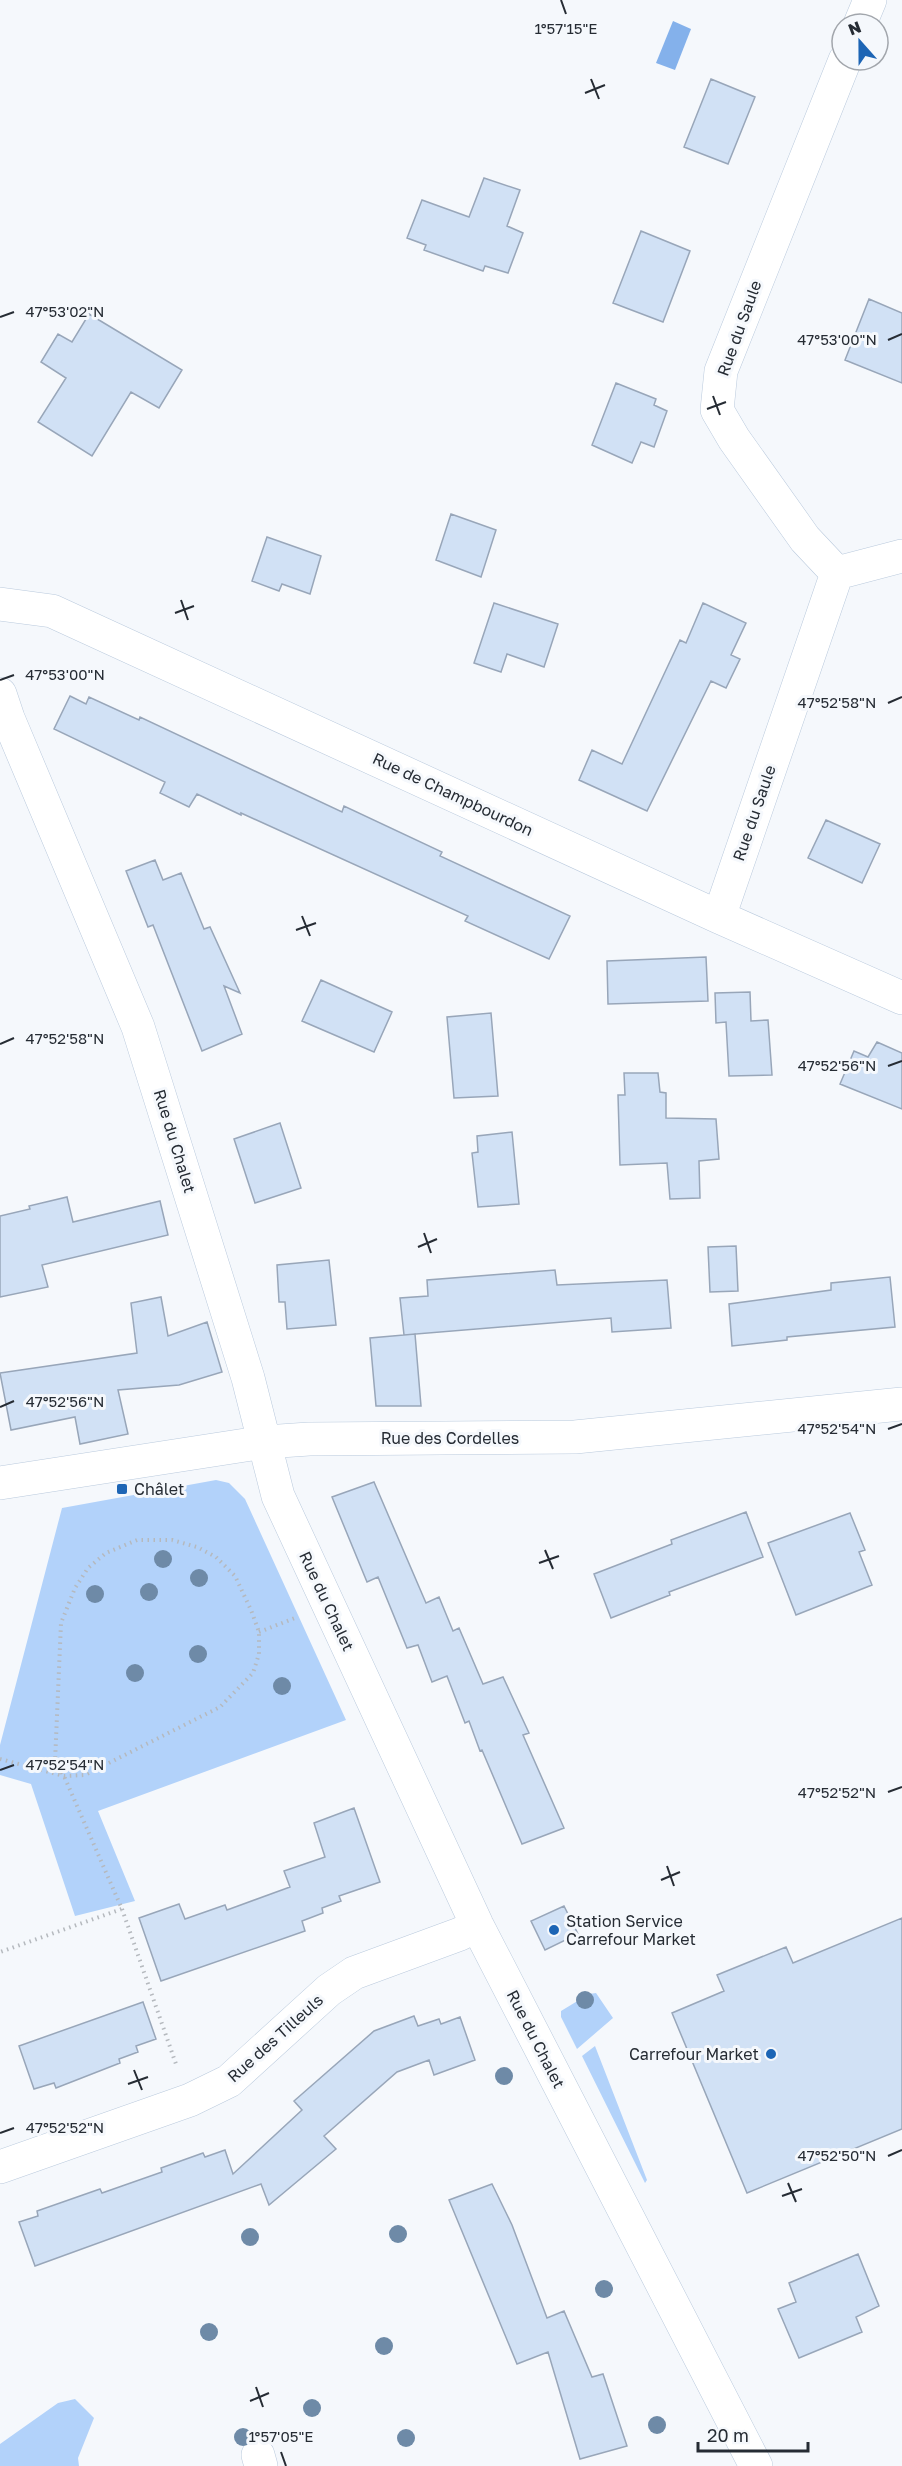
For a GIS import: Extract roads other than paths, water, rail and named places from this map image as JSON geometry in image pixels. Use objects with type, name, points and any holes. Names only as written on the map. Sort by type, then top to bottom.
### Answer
[{"type":"street","name":"Rue du Saule","points":[[719,916],[837,573],[805,539],[734,439],[717,410],[721,371],[840,72]]},
{"type":"street","points":[[837,573],[902,556]]},
{"type":"street","name":"Rue de Champbourdon","points":[[0,604],[51,611],[902,998]]},
{"type":"street","name":"Rue du Chalet","points":[[0,694],[138,1027],[241,1355],[278,1496],[477,1925],[756,2466]]},
{"type":"street","name":"Rue des Cordelles","points":[[0,1483],[265,1442],[309,1439],[576,1437],[902,1404]]},
{"type":"street","name":"Rue des Tilleuls","points":[[0,2167],[190,2100],[229,2081],[329,1990],[354,1973],[460,1934],[477,1925]]},
{"type":"place","name":"Châlet","points":[[122,1489]]},
{"type":"place","name":"Station Service Carrefour Market","points":[[554,1930]]},
{"type":"place","name":"Carrefour Market","points":[[771,2054]]}]
